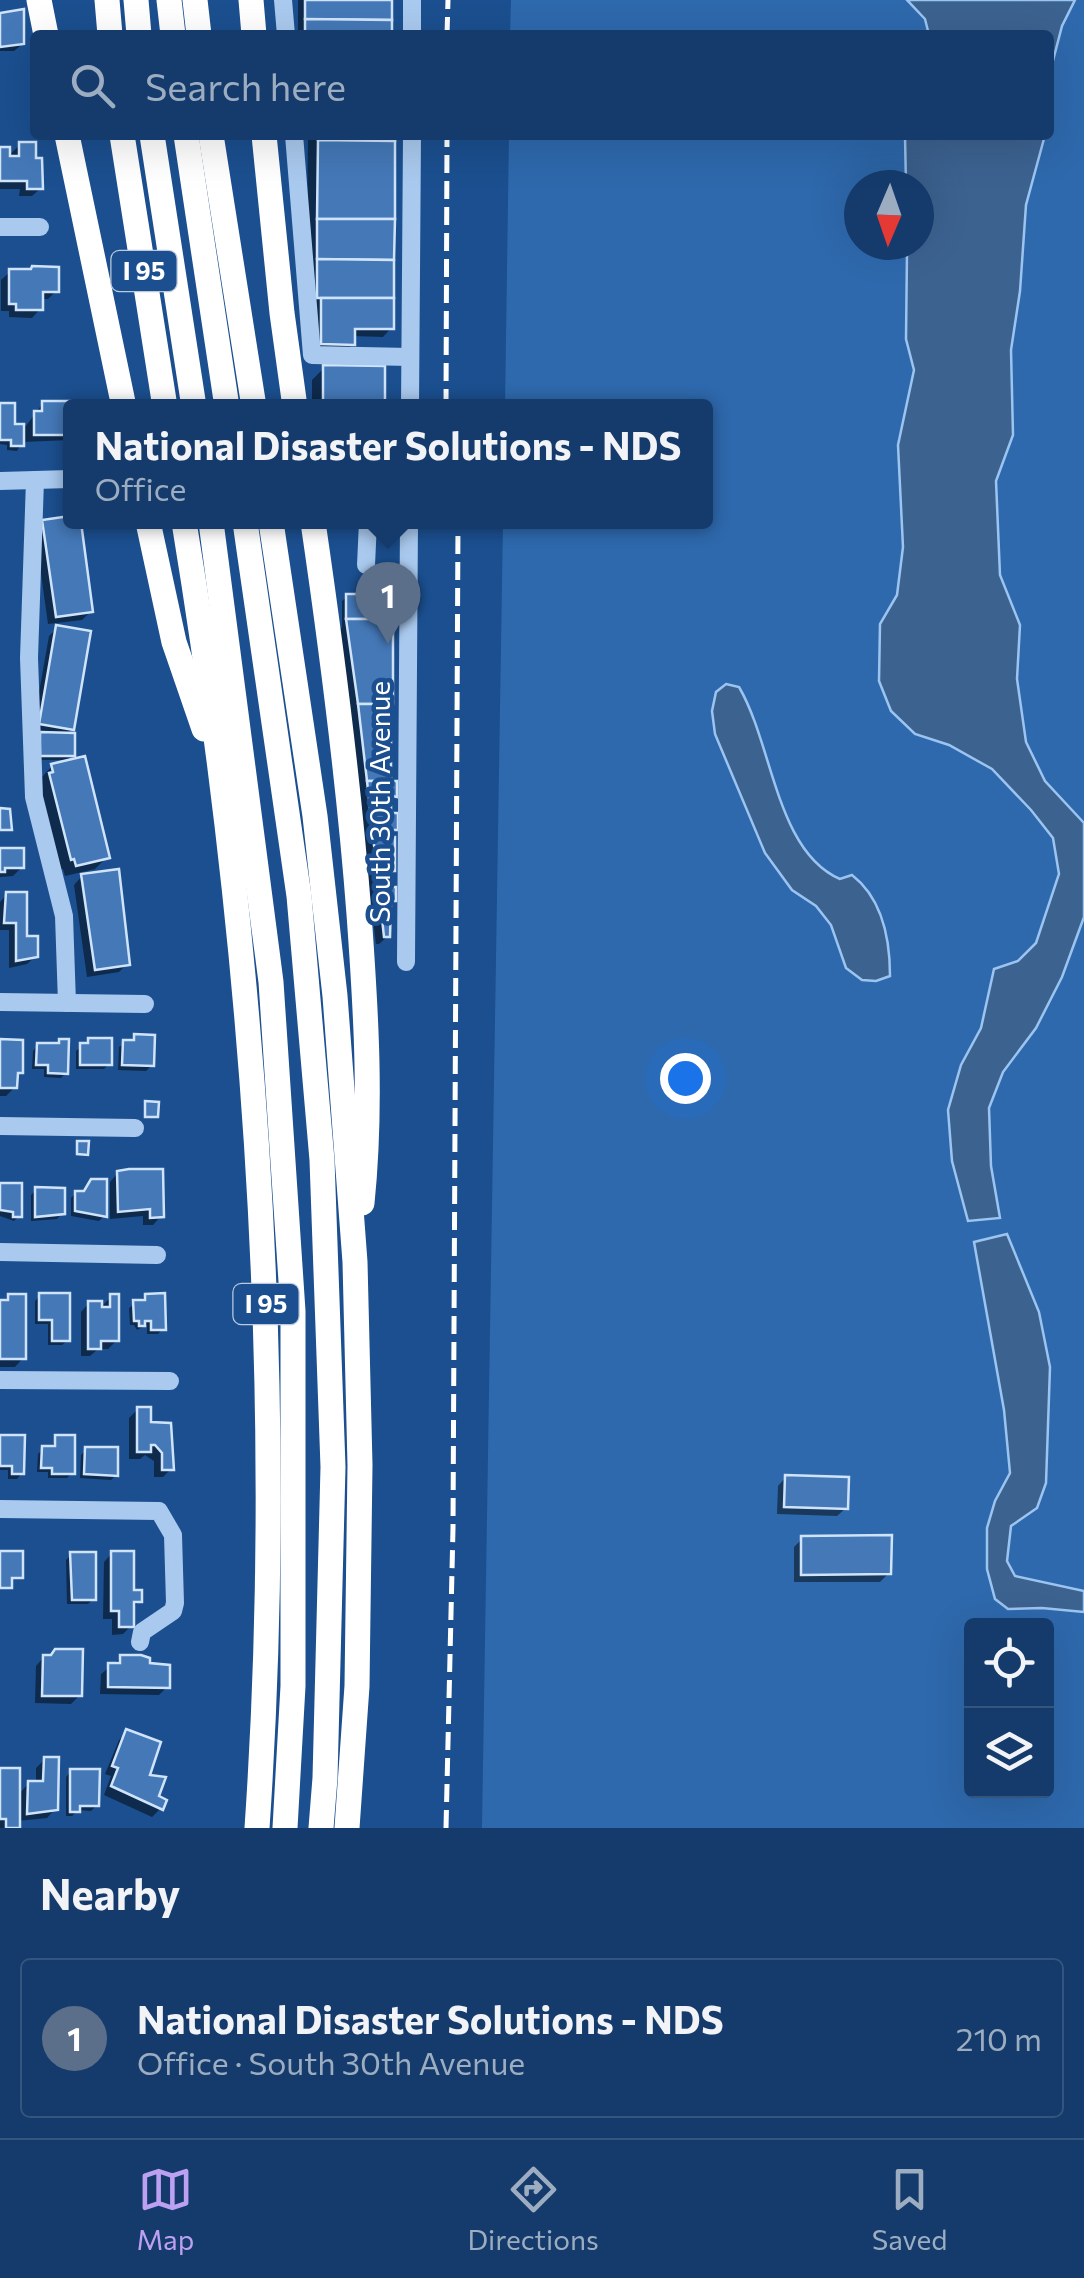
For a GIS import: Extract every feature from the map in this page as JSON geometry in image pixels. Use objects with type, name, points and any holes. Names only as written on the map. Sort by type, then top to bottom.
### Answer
[{"type":"highway","points":[[40,0],[45,30]]},
{"type":"highway","points":[[107,0],[110,30]]},
{"type":"highway","points":[[136,0],[139,30]]},
{"type":"highway","points":[[170,0],[173,30]]},
{"type":"highway","points":[[195,0],[198,30]]},
{"type":"highway","points":[[251,0],[254,30]]},
{"type":"highway","points":[[68,140],[123,399]]},
{"type":"highway","name":"I 95","points":[[123,140],[164,399]]},
{"type":"highway","points":[[153,140],[193,399]]},
{"type":"highway","points":[[187,140],[226,399]]},
{"type":"highway","points":[[212,140],[253,399]]},
{"type":"highway","points":[[265,140],[295,399]]},
{"type":"highway","points":[[150,529],[174,642],[222,782]]},
{"type":"highway","name":"I 95","points":[[185,529],[222,782],[246,1006],[265,1280],[270,1472],[266,1693],[257,1828]]},
{"type":"highway","points":[[212,529],[272,982],[294,1311],[293,1686],[285,1828]]},
{"type":"highway","points":[[246,529],[299,896],[322,1160],[333,1467],[321,1828]]},
{"type":"highway","points":[[272,529],[315,816],[335,996],[356,1262],[359,1539],[356,1686],[347,1828]]},
{"type":"highway","points":[[313,529],[340,707],[366,1005],[369,1131],[356,1262]]},
{"type":"street","points":[[284,0],[286,30]]},
{"type":"street","points":[[412,0],[412,30]]},
{"type":"street","points":[[294,140],[312,355],[410,357]]},
{"type":"street","points":[[410,399],[412,140]]},
{"type":"street","points":[[0,227],[40,227]]},
{"type":"street","points":[[0,480],[63,479]]},
{"type":"street","points":[[35,480],[28,658],[34,797],[64,916],[67,1002]]},
{"type":"street","points":[[366,565],[368,529]]},
{"type":"street","name":"South 30th Avenue","points":[[406,962],[409,529]]},
{"type":"street","points":[[0,1002],[145,1004]]},
{"type":"street","points":[[0,1126],[136,1128]]},
{"type":"street","points":[[0,1252],[157,1255]]},
{"type":"street","points":[[0,1380],[170,1381]]},
{"type":"street","points":[[0,1508],[159,1511],[173,1534],[175,1604],[173,1611],[142,1632],[140,1642]]},
{"type":"shaded area","points":[[511,0],[1084,0],[1084,1828],[482,1828],[503,529],[713,529],[713,399],[505,399],[509,140],[1054,140],[1054,30],[510,30]]},
{"type":"shaded area","points":[[907,0],[1075,0],[1062,26],[1054,57],[1054,30],[928,30],[925,19]]},
{"type":"shaded area","points":[[905,140],[1044,140],[1026,205],[1011,350],[1013,435],[996,481],[1000,575],[1020,625],[1017,679],[1026,742],[1045,781],[1084,823],[1084,917],[1062,977],[1036,1028],[1003,1072],[989,1108],[991,1166],[1000,1218],[968,1221],[952,1161],[948,1110],[961,1065],[981,1028],[994,969],[1018,961],[1036,943],[1059,874],[1053,838],[1031,810],[992,769],[949,745],[915,734],[891,711],[879,681],[880,624],[897,595],[903,547],[898,445],[914,370],[906,339],[907,260],[934,260],[934,170],[906,170]]},
{"type":"shaded area","points":[[726,684],[739,687],[778,794],[802,845],[819,865],[840,879],[852,875],[878,908],[886,935],[890,976],[862,980],[846,968],[831,925],[816,906],[792,890],[765,853],[715,734],[712,711],[716,692]]},
{"type":"shaded area","points":[[1007,1234],[1039,1312],[1050,1367],[1046,1483],[1037,1508],[1011,1526],[1007,1561],[1015,1576],[1084,1591],[1084,1612],[1008,1609],[995,1599],[987,1569],[987,1528],[995,1501],[1010,1473],[1004,1410],[974,1242]]},
{"type":"building","points":[[305,0],[392,0],[392,20],[305,19]]},
{"type":"building","points":[[24,9],[24,44],[0,47],[0,13]]},
{"type":"building","points":[[305,19],[392,20],[392,30],[305,30]]},
{"type":"building","points":[[318,140],[395,141],[395,219],[317,219]]},
{"type":"building","points":[[19,142],[36,142],[36,158],[42,158],[43,189],[27,189],[27,181],[0,181],[0,147],[10,147],[10,156],[19,156]]},
{"type":"building","points":[[317,219],[395,219],[394,260],[317,259]]},
{"type":"building","points":[[317,259],[394,260],[394,298],[317,298]]},
{"type":"building","points":[[59,267],[59,292],[43,292],[43,310],[16,310],[16,304],[9,304],[9,269]]},
{"type":"building","points":[[321,298],[394,298],[394,329],[355,329],[355,345],[321,344]]},
{"type":"building","points":[[323,365],[385,366],[385,399],[323,399]]},
{"type":"building","points":[[42,401],[63,401],[63,435],[34,435],[34,411],[42,411]]},
{"type":"building","points":[[0,403],[15,403],[15,424],[24,424],[24,446],[11,446],[11,440],[0,440]]},
{"type":"building","points":[[63,517],[63,529],[82,529],[93,612],[56,617],[42,520]]},
{"type":"building","points":[[346,594],[384,594],[384,619],[346,619]]},
{"type":"building","points":[[346,619],[393,619],[393,704],[358,704]]},
{"type":"building","points":[[56,625],[91,631],[74,730],[39,724]]},
{"type":"building","points":[[358,704],[391,704],[391,781],[367,781]]},
{"type":"building","points":[[40,732],[75,733],[75,756],[40,756]]},
{"type":"building","points":[[85,756],[110,858],[76,866],[71,860],[49,773],[53,772],[51,764]]},
{"type":"building","points":[[367,781],[397,781],[397,797],[391,796],[391,813],[398,813],[398,830],[391,830],[391,837],[395,837],[395,871],[391,871],[391,887],[396,887],[396,901],[391,901],[390,937],[384,937]]},
{"type":"building","points":[[0,808],[10,809],[12,830],[0,830]]},
{"type":"building","points":[[0,848],[24,848],[24,868],[5,868],[5,872],[0,872]]},
{"type":"building","points":[[119,869],[130,965],[95,970],[81,874]]},
{"type":"building","points":[[6,892],[27,892],[27,936],[38,936],[38,957],[16,961],[16,923],[4,923]]},
{"type":"building","points":[[134,1034],[155,1035],[154,1066],[122,1065],[123,1040],[134,1040]]},
{"type":"building","points":[[88,1038],[112,1038],[112,1065],[80,1065],[80,1043],[88,1043]]},
{"type":"building","points":[[0,1039],[23,1040],[23,1073],[18,1073],[17,1088],[0,1088]]},
{"type":"building","points":[[59,1039],[69,1039],[68,1074],[48,1073],[48,1065],[36,1065],[37,1043],[59,1043]]},
{"type":"building","points":[[145,1101],[159,1102],[158,1117],[145,1117]]},
{"type":"building","points":[[77,1141],[89,1141],[88,1155],[77,1154]]},
{"type":"building","points":[[163,1169],[164,1217],[150,1218],[150,1209],[118,1212],[117,1171]]},
{"type":"building","points":[[91,1179],[107,1179],[107,1217],[75,1211],[75,1191],[84,1191]]},
{"type":"building","points":[[0,1183],[22,1183],[22,1217],[0,1210]]},
{"type":"building","points":[[35,1187],[65,1188],[65,1214],[35,1217]]},
{"type":"building","points":[[39,1293],[70,1293],[70,1341],[52,1341],[52,1320],[39,1320]]},
{"type":"building","points":[[165,1293],[166,1330],[151,1330],[151,1321],[139,1326],[139,1321],[134,1321],[133,1300],[145,1300],[145,1294]]},
{"type":"building","points":[[8,1294],[26,1294],[26,1359],[0,1359],[0,1300],[8,1300]]},
{"type":"building","points":[[110,1294],[119,1294],[119,1341],[101,1341],[101,1349],[88,1349],[88,1301],[102,1301],[102,1307],[110,1307]]},
{"type":"building","points":[[137,1407],[151,1407],[151,1422],[171,1423],[174,1470],[162,1470],[162,1453],[155,1445],[151,1445],[151,1452],[137,1452]]},
{"type":"building","points":[[0,1435],[25,1435],[24,1474],[12,1474],[12,1466],[0,1466]]},
{"type":"building","points":[[55,1435],[75,1435],[75,1474],[52,1474],[52,1468],[41,1468],[42,1446],[55,1446]]},
{"type":"building","points":[[85,1447],[118,1447],[118,1476],[84,1474]]},
{"type":"building","points":[[785,1475],[849,1477],[848,1509],[784,1507]]},
{"type":"building","points":[[892,1535],[891,1574],[801,1575],[801,1536]]},
{"type":"building","points":[[0,1551],[23,1551],[23,1578],[12,1578],[12,1588],[0,1588]]},
{"type":"building","points":[[111,1551],[134,1551],[134,1590],[142,1590],[142,1602],[134,1602],[134,1627],[119,1627],[119,1611],[111,1611]]},
{"type":"building","points":[[70,1552],[96,1552],[96,1600],[72,1600]]},
{"type":"building","points":[[55,1649],[83,1649],[82,1696],[42,1696],[43,1655],[51,1655]]},
{"type":"building","points":[[120,1655],[141,1655],[150,1658],[150,1663],[170,1665],[170,1688],[108,1687],[108,1663],[120,1663]]},
{"type":"building","points":[[126,1729],[161,1742],[150,1775],[166,1777],[159,1796],[167,1800],[163,1810],[111,1786],[118,1768],[112,1766]]},
{"type":"building","points":[[44,1757],[59,1757],[58,1810],[27,1814],[28,1781],[43,1781]]},
{"type":"building","points":[[0,1768],[20,1768],[20,1828],[6,1828],[6,1819],[0,1819]]},
{"type":"building","points":[[70,1769],[100,1769],[99,1806],[80,1806],[80,1812],[70,1812]]},
{"type":"railway","points":[[447,30],[448,0]]},
{"type":"railway","points":[[446,399],[447,140]]},
{"type":"railway","points":[[446,1828],[453,1528],[458,529]]},
{"type":"place","name":"National Disaster Solutions - NDS","points":[[388,644]]}]
